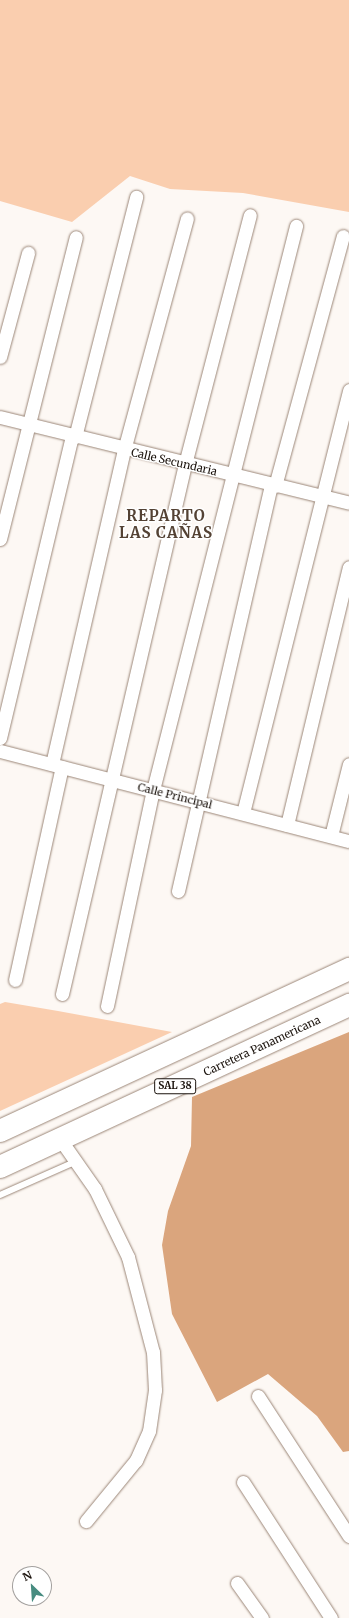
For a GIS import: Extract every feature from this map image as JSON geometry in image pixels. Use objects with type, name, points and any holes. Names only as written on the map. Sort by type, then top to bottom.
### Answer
[{"type":"highway","points":[[0,1130],[349,969]]},
{"type":"highway","name":"Carretera Panamericana","points":[[0,1167],[349,1005]]},
{"type":"highway","points":[[126,1072],[141,1102]]},
{"type":"street","points":[[0,738],[73,437],[136,197]]},
{"type":"street","points":[[62,994],[109,779],[184,464],[250,215]]},
{"type":"street","points":[[15,980],[57,766],[124,450],[187,218]]},
{"type":"street","points":[[107,1006],[153,790],[231,475],[296,226]]},
{"type":"street","points":[[178,891],[197,801],[273,485],[343,236]]},
{"type":"street","points":[[0,539],[76,237]]},
{"type":"street","points":[[0,357],[28,253]]},
{"type":"street","points":[[243,813],[320,496],[349,390]]},
{"type":"street","name":"Calle Secundaria","points":[[0,417],[124,450],[349,503]]},
{"type":"street","points":[[287,824],[349,567]]},
{"type":"street","name":"Calle Principal","points":[[0,751],[349,841]]},
{"type":"street","points":[[331,836],[349,764]]},
{"type":"street","points":[[60,1139],[77,1161],[128,1257],[153,1352],[155,1390],[150,1431],[136,1460],[86,1521]]},
{"type":"street","points":[[258,1396],[349,1536]]},
{"type":"street","points":[[243,1482],[331,1618]]},
{"type":"street","points":[[237,1583],[262,1618]]},
{"type":"lane","points":[[0,1195],[77,1161]]},
{"type":"shaded area","points":[[0,0],[349,0],[349,212],[243,193],[170,189],[130,176],[72,222],[0,201]]},
{"type":"shaded area","points":[[5,1002],[172,1032],[0,1111],[0,1004]]},
{"type":"shaded area","points":[[349,1032],[349,1451],[343,1452],[317,1416],[268,1374],[217,1402],[172,1314],[162,1245],[168,1211],[191,1146],[192,1097]]},
{"type":"district","name":"REPARTO LAS CAÑAS","points":[[166,524]]}]
